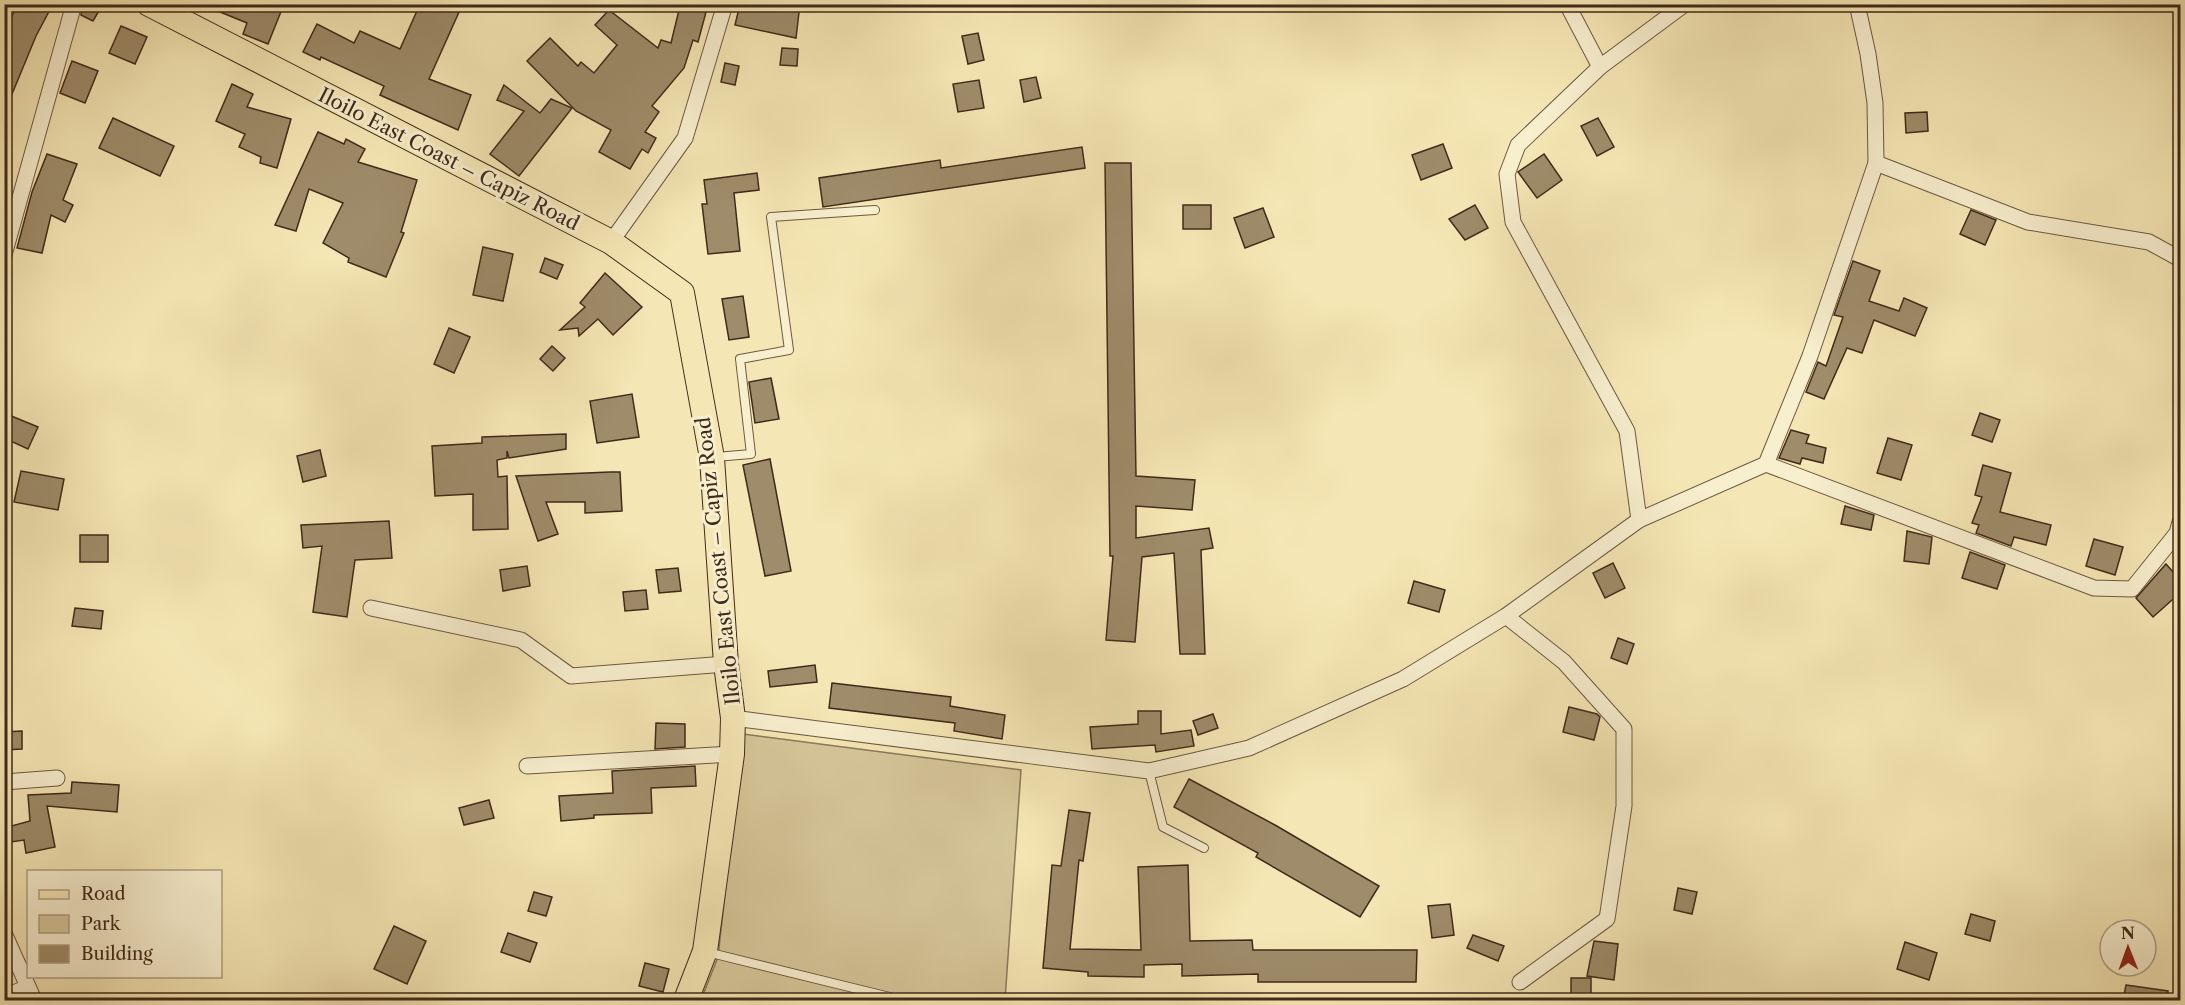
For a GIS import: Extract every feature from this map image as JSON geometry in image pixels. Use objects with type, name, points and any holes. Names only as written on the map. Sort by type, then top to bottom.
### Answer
[{"type":"main road","name":"Iloilo East Coast – Capiz Road","points":[[149,4],[611,242],[682,294],[712,458],[726,664],[733,718],[732,754],[705,951],[686,1000]]},
{"type":"street","points":[[4,255],[74,4]]},
{"type":"street","points":[[611,242],[685,138],[725,4]]},
{"type":"street","points":[[1567,4],[1600,66]]},
{"type":"street","points":[[1639,520],[1627,431],[1513,222],[1507,174],[1518,145],[1600,66],[1685,4]]},
{"type":"street","points":[[733,718],[1149,771],[1249,748],[1403,679],[1506,616],[1639,520],[1766,464],[1810,356],[1876,163],[1875,103],[1868,54],[1857,4]]},
{"type":"street","points":[[1876,163],[2028,222],[2150,242],[2181,259]]},
{"type":"street","points":[[1766,464],[2094,588],[2132,589],[2177,532],[2181,522]]},
{"type":"street","points":[[371,608],[521,640],[571,676],[726,664]]},
{"type":"street","points":[[1506,616],[1564,662],[1624,729],[1624,806],[1606,919],[1520,982]]},
{"type":"street","points":[[527,766],[732,754]]},
{"type":"street","points":[[4,782],[57,778]]},
{"type":"street","points":[[4,933],[31,994],[4,997]]},
{"type":"lane","points":[[712,458],[751,454],[740,359],[789,350],[771,217],[876,210]]},
{"type":"lane","points":[[1149,771],[1163,826],[1204,848]]},
{"type":"lane","points":[[705,951],[902,1000]]},
{"type":"green space","points":[[743,734],[1021,770],[1005,1000],[701,1000],[718,957]]},
{"type":"building","points":[[18,4],[53,4],[36,36],[5,111],[4,32]]},
{"type":"building","points":[[83,4],[103,4],[93,21],[81,15]]},
{"type":"building","points":[[284,4],[268,44],[243,34],[247,23],[203,5]]},
{"type":"building","points":[[420,4],[442,4],[459,12],[429,79],[471,95],[458,130],[380,95],[384,86],[321,57],[320,60],[303,52],[317,24],[354,43],[360,31],[400,49]]},
{"type":"building","points":[[740,4],[800,4],[796,38],[735,25]]},
{"type":"building","points":[[680,6],[706,12],[698,42],[693,40],[684,68],[652,106],[659,112],[645,132],[656,138],[648,153],[642,149],[630,169],[599,152],[611,130],[576,111],[527,61],[550,38],[578,66],[581,62],[594,73],[617,45],[595,25],[609,10],[658,48],[661,40],[671,43]]},
{"type":"building","points":[[121,26],[147,37],[135,64],[109,53]]},
{"type":"building","points":[[978,33],[984,60],[968,64],[962,36]]},
{"type":"building","points":[[782,48],[798,49],[797,66],[780,65]]},
{"type":"building","points":[[72,61],[98,71],[85,103],[60,93]]},
{"type":"building","points":[[725,63],[739,66],[735,85],[721,82]]},
{"type":"building","points":[[1036,77],[1041,98],[1024,102],[1020,80]]},
{"type":"building","points":[[979,80],[984,108],[958,112],[953,84]]},
{"type":"building","points":[[232,84],[253,94],[247,107],[291,119],[277,168],[260,163],[261,157],[239,147],[245,134],[216,121]]},
{"type":"building","points":[[504,85],[540,113],[551,99],[572,108],[519,176],[490,154],[524,111],[497,100]]},
{"type":"building","points":[[1927,112],[1928,131],[1906,133],[1905,113]]},
{"type":"building","points":[[113,118],[174,146],[160,176],[99,148]]},
{"type":"building","points":[[1598,118],[1614,147],[1597,156],[1581,126]]},
{"type":"building","points":[[318,132],[344,144],[346,139],[365,149],[358,162],[417,180],[401,232],[404,233],[386,277],[348,262],[349,258],[323,243],[343,203],[309,189],[296,231],[275,225]]},
{"type":"building","points":[[1443,144],[1452,168],[1421,180],[1412,155]]},
{"type":"building","points":[[1082,147],[1085,168],[823,207],[819,178],[940,160],[941,168]]},
{"type":"building","points":[[47,154],[77,164],[63,200],[73,205],[65,222],[51,215],[42,253],[17,248],[32,192]]},
{"type":"building","points":[[1544,154],[1562,180],[1537,198],[1518,172]]},
{"type":"building","points":[[1105,163],[1131,163],[1136,476],[1195,480],[1192,510],[1136,506],[1136,538],[1209,528],[1213,548],[1201,550],[1205,654],[1180,654],[1174,553],[1142,557],[1135,642],[1106,640],[1113,556],[1110,556]]},
{"type":"building","points":[[757,173],[759,190],[734,193],[740,251],[708,254],[702,204],[707,204],[704,180]]},
{"type":"building","points":[[1183,205],[1211,205],[1211,229],[1183,229]]},
{"type":"building","points":[[1475,205],[1488,228],[1465,240],[1449,219]]},
{"type":"building","points":[[1263,208],[1274,237],[1245,248],[1234,218]]},
{"type":"building","points":[[1971,210],[1996,220],[1985,245],[1960,234]]},
{"type":"building","points":[[483,247],[513,254],[503,301],[473,295]]},
{"type":"building","points":[[545,258],[563,265],[557,279],[540,272]]},
{"type":"building","points":[[1853,261],[1880,271],[1869,301],[1899,311],[1904,298],[1927,308],[1915,336],[1874,320],[1862,353],[1847,348],[1824,399],[1806,392],[1818,362],[1826,366],[1843,317],[1834,315]]},
{"type":"building","points":[[605,273],[642,307],[613,335],[598,319],[579,336],[578,328],[560,330],[585,307],[580,303]]},
{"type":"building","points":[[743,296],[749,337],[729,340],[722,299]]},
{"type":"building","points":[[449,328],[470,337],[454,373],[434,364]]},
{"type":"building","points":[[552,346],[565,358],[553,371],[540,359]]},
{"type":"building","points":[[771,378],[779,419],[755,423],[749,382]]},
{"type":"building","points":[[632,394],[639,437],[597,443],[590,401]]},
{"type":"building","points":[[4,413],[38,427],[28,449],[4,438]]},
{"type":"building","points":[[1980,413],[2000,420],[1992,442],[1972,435]]},
{"type":"building","points":[[1791,430],[1809,435],[1806,443],[1826,448],[1823,463],[1802,458],[1800,464],[1779,458]]},
{"type":"building","points":[[566,434],[566,449],[509,458],[507,451],[507,458],[497,460],[498,477],[507,476],[508,529],[473,530],[473,494],[435,496],[432,446],[482,443],[482,437]]},
{"type":"building","points":[[1888,438],[1912,445],[1901,480],[1877,473]]},
{"type":"building","points":[[320,450],[326,476],[303,482],[297,456]]},
{"type":"building","points":[[770,459],[791,571],[765,576],[743,465]]},
{"type":"building","points":[[1983,465],[2011,473],[2000,512],[2051,525],[2046,545],[2014,537],[2011,546],[1976,533],[1979,525],[1972,523],[1982,497],[1975,495]]},
{"type":"building","points":[[21,471],[64,479],[58,510],[14,502]]},
{"type":"building","points":[[620,472],[622,511],[585,513],[585,502],[546,502],[558,534],[538,541],[516,476]]},
{"type":"building","points":[[1845,506],[1874,515],[1871,530],[1841,524]]},
{"type":"building","points":[[389,521],[392,558],[355,560],[347,617],[313,612],[322,546],[303,548],[301,525]]},
{"type":"building","points":[[1907,531],[1932,537],[1929,564],[1904,561]]},
{"type":"building","points":[[80,535],[108,535],[108,562],[80,562]]},
{"type":"building","points":[[2094,539],[2123,547],[2115,575],[2086,566]]},
{"type":"building","points":[[1970,552],[2005,565],[1997,589],[1962,578]]},
{"type":"building","points":[[1613,563],[1625,588],[1605,598],[1593,573]]},
{"type":"building","points":[[2166,564],[2181,581],[2181,592],[2153,617],[2136,598]]},
{"type":"building","points":[[527,566],[530,586],[503,591],[500,570]]},
{"type":"building","points":[[678,568],[681,591],[659,593],[656,570]]},
{"type":"building","points":[[1414,581],[1445,590],[1439,612],[1408,603]]},
{"type":"building","points":[[646,590],[648,609],[625,611],[623,592]]},
{"type":"building","points":[[75,608],[103,611],[101,629],[72,626]]},
{"type":"building","points":[[1618,638],[1634,644],[1627,664],[1611,658]]},
{"type":"building","points":[[815,665],[817,682],[770,687],[768,671]]},
{"type":"building","points":[[832,683],[951,697],[950,706],[1005,715],[1002,739],[954,731],[955,723],[829,708]]},
{"type":"building","points":[[1569,707],[1597,714],[1600,717],[1594,740],[1563,732]]},
{"type":"building","points":[[1138,711],[1161,711],[1161,734],[1191,730],[1194,746],[1156,752],[1155,745],[1092,749],[1090,727],[1138,724]]},
{"type":"building","points":[[1213,714],[1218,728],[1198,735],[1193,721]]},
{"type":"building","points":[[656,723],[685,724],[685,747],[655,749]]},
{"type":"building","points":[[22,731],[22,749],[4,750],[4,732]]},
{"type":"building","points":[[695,766],[696,786],[651,788],[652,813],[594,815],[594,818],[561,821],[559,796],[613,793],[612,771]]},
{"type":"building","points":[[1189,779],[1275,825],[1379,886],[1360,917],[1256,857],[1258,853],[1174,807]]},
{"type":"building","points":[[72,782],[119,785],[117,812],[47,806],[55,847],[26,853],[24,840],[4,843],[4,828],[30,821],[28,795],[71,793]]},
{"type":"building","points":[[489,800],[494,818],[464,825],[459,808]]},
{"type":"building","points":[[1069,810],[1090,813],[1083,861],[1079,860],[1070,949],[1141,950],[1138,867],[1188,865],[1190,941],[1252,940],[1253,950],[1417,950],[1416,982],[1258,982],[1258,974],[1182,976],[1182,964],[1144,965],[1144,977],[1088,976],[1088,972],[1043,968],[1052,865],[1061,866]]},
{"type":"building","points":[[1678,888],[1697,892],[1692,914],[1674,910]]},
{"type":"building","points":[[534,892],[552,897],[546,916],[528,911]]},
{"type":"building","points":[[1450,904],[1454,935],[1432,938],[1428,906]]},
{"type":"building","points":[[1971,914],[1995,921],[1990,941],[1965,934]]},
{"type":"building","points":[[394,926],[426,941],[407,984],[374,969]]},
{"type":"building","points":[[508,933],[537,943],[530,962],[501,952]]},
{"type":"building","points":[[1473,935],[1504,946],[1498,961],[1467,948]]},
{"type":"building","points":[[1594,941],[1618,944],[1614,980],[1587,976]]},
{"type":"building","points":[[1905,942],[1937,953],[1929,980],[1897,969]]},
{"type":"building","points":[[645,963],[669,969],[663,992],[639,986]]},
{"type":"building","points":[[1571,978],[1591,978],[1591,998],[1571,998]]},
{"type":"building","points":[[2126,985],[2168,991],[2167,1000],[2123,1000]]}]
